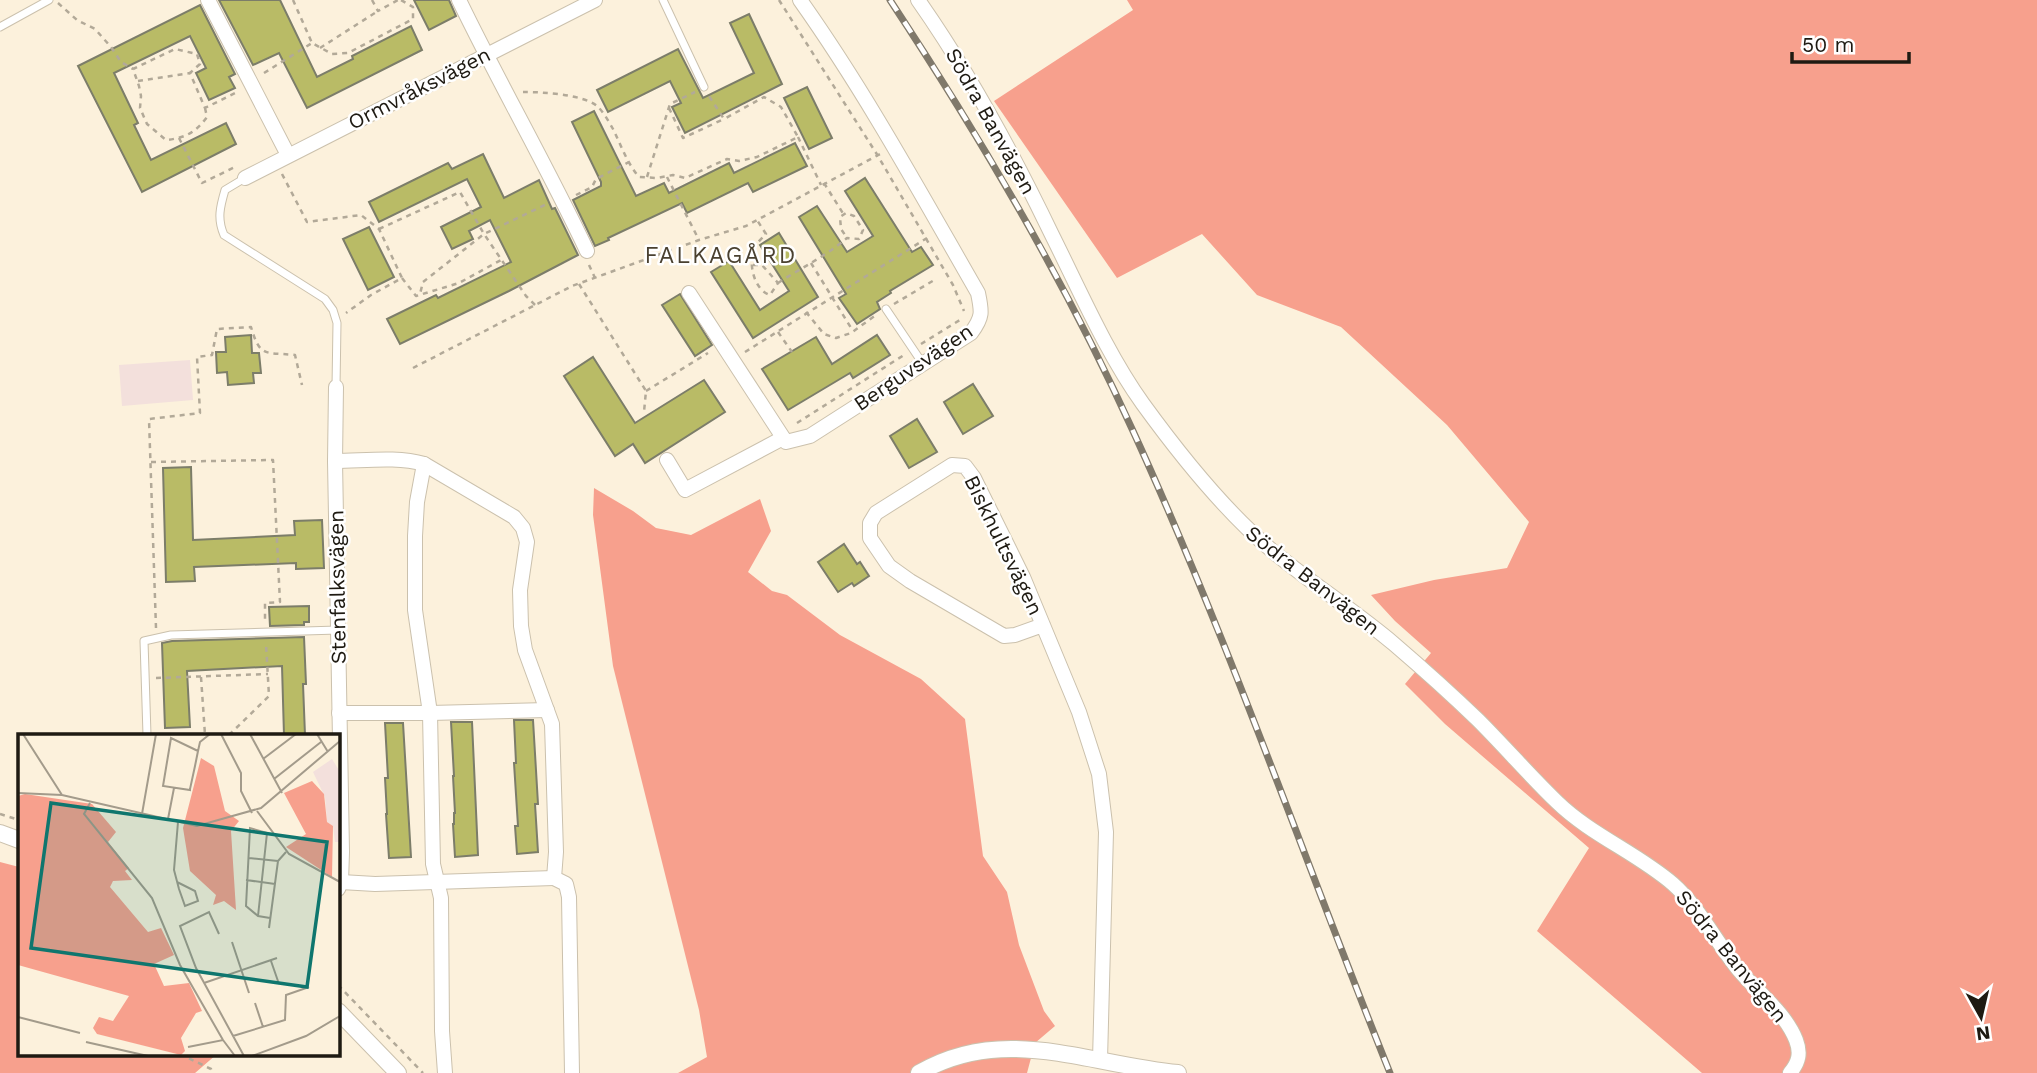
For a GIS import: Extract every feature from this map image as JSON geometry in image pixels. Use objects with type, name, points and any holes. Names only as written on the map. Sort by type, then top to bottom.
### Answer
[{"type":"street","points":[[208,0],[251,85],[282,158]]},
{"type":"street","points":[[458,0],[587,251]]},
{"type":"street","name":"Ormvråksvägen","points":[[240,172],[282,158],[595,0]]},
{"type":"street","name":"Berguvsvägen","points":[[667,460],[685,490],[781,436],[786,442],[810,436],[971,333],[980,321],[982,310],[978,293],[895,147],[800,0]]},
{"type":"street","name":"Södra Banvägen","points":[[918,0],[941,32],[1001,135],[1126,379],[1143,405],[1210,489],[1234,516],[1276,554],[1392,642],[1449,693],[1581,823],[1675,886],[1716,936],[1736,966],[1788,1024],[1799,1054],[1798,1062],[1790,1073]]},
{"type":"street","points":[[689,293],[781,436]]},
{"type":"street","name":"Stenfalksvägen","points":[[336,387],[339,734]]},
{"type":"street","points":[[335,461],[399,460],[424,464],[514,517],[523,528],[527,542],[520,590],[521,626],[525,650],[552,724],[556,852],[554,878],[566,884],[569,897],[572,1073]]},
{"type":"street","points":[[424,464],[417,502],[415,610],[430,713],[433,864],[441,898],[444,1073]]},
{"type":"street","name":"Biskhultsvägen","points":[[1043,625],[1004,636],[909,581],[889,566],[870,538],[870,523],[876,513],[952,466],[965,466],[974,478],[1043,625],[1091,744],[1103,800],[1106,832],[1100,1060]]},
{"type":"street","points":[[339,713],[547,710]]},
{"type":"street","points":[[0,833],[18,840]]},
{"type":"street","name":"Stenfalksvägen","points":[[340,885],[554,878]]},
{"type":"street","points":[[340,1013],[398,1073]]},
{"type":"street","points":[[919,1073],[955,1056],[992,1048],[1067,1054],[1176,1073]]},
{"type":"lane","points":[[0,27],[51,0]]},
{"type":"lane","points":[[663,0],[704,87]]},
{"type":"lane","points":[[240,172],[225,190],[219,216],[224,235],[325,299],[336,320],[336,387]]},
{"type":"lane","points":[[886,309],[923,364]]},
{"type":"lane","points":[[147,734],[144,641],[171,635],[338,630]]},
{"type":"path","points":[[51,0],[77,20],[95,29],[121,62],[132,69],[147,124],[166,140],[197,130],[208,117],[190,73]]},
{"type":"path","points":[[293,0],[312,43],[320,48],[332,54],[348,52],[413,19],[413,7],[400,0],[320,48]]},
{"type":"path","points":[[372,0],[378,11]]},
{"type":"path","points":[[779,0],[878,156],[953,285],[965,310],[963,318]]},
{"type":"path","points":[[205,108],[251,85],[268,68],[312,43]]},
{"type":"path","points":[[132,69],[176,49],[198,54],[200,64],[190,73],[137,81]]},
{"type":"path","points":[[647,177],[670,104],[704,87],[724,119]]},
{"type":"path","points":[[505,92],[543,92],[581,99],[597,106],[639,177],[673,175],[685,178],[726,159],[739,161],[757,157],[798,137]]},
{"type":"path","points":[[669,108],[683,138],[764,97],[781,107],[822,184],[844,215]]},
{"type":"path","points":[[179,138],[202,183],[240,172]]},
{"type":"path","points":[[413,368],[578,284],[699,240],[746,226],[895,147]]},
{"type":"path","points":[[282,158],[307,222],[361,215],[379,229],[402,278],[416,296],[459,283],[501,260]]},
{"type":"path","points":[[420,294],[423,282],[484,234],[592,187],[597,179],[629,162]]},
{"type":"path","points":[[667,176],[699,240]]},
{"type":"path","points":[[379,229],[460,192],[501,260],[535,305]]},
{"type":"path","points":[[757,220],[766,234],[754,248],[753,265],[757,286],[770,295],[778,283],[821,258],[847,238],[859,239],[863,230],[854,216],[846,213],[840,217],[841,229],[847,238]]},
{"type":"path","points":[[733,360],[941,229]]},
{"type":"path","points":[[811,263],[853,331]]},
{"type":"path","points":[[753,265],[762,265],[778,283]]},
{"type":"path","points":[[336,320],[371,295],[402,278]]},
{"type":"path","points":[[806,312],[824,334],[836,338],[853,331],[936,279]]},
{"type":"path","points":[[578,284],[646,391],[643,412]]},
{"type":"path","points":[[781,436],[963,318],[980,321]]},
{"type":"path","points":[[157,638],[149,419],[200,413],[197,357],[212,355],[217,329],[251,327],[256,345],[265,352],[295,355],[302,385]]},
{"type":"path","points":[[777,331],[792,352]]},
{"type":"path","points":[[646,391],[722,344]]},
{"type":"path","points":[[151,462],[273,460],[280,602],[265,603],[269,696],[230,734]]},
{"type":"path","points":[[145,679],[268,674]]},
{"type":"path","points":[[201,677],[205,734]]},
{"type":"path","points":[[0,814],[18,820]]},
{"type":"path","points":[[340,987],[423,1073]]},
{"type":"path","points":[[184,1056],[211,1069],[212,1073]]},
{"type":"shaded area","points":[[1127,0],[2037,0],[2037,1073],[1702,1073],[1537,931],[1589,848],[1445,724],[1405,684],[1431,653],[1371,595],[1434,580],[1507,568],[1529,522],[1447,425],[1341,327],[1257,295],[1202,234],[1117,278],[994,101],[1133,10]]},
{"type":"shaded area","points":[[190,360],[193,400],[122,406],[119,365]]},
{"type":"shaded area","points":[[594,488],[656,528],[691,535],[760,499],[771,531],[748,572],[772,591],[787,595],[840,635],[921,679],[965,719],[983,856],[1007,892],[1019,945],[1044,1011],[1055,1026],[1035,1043],[1027,1073],[678,1073],[707,1057],[699,1010],[613,666],[593,515]]},
{"type":"shaded area","points":[[0,862],[18,867],[18,1056],[215,1056],[195,1073],[0,1073]]},
{"type":"building","points":[[219,0],[280,0],[317,77],[411,26],[422,50],[307,108],[279,53],[253,65]]},
{"type":"building","points":[[414,0],[449,0],[456,16],[429,30]]},
{"type":"building","points":[[200,5],[235,74],[229,77],[235,88],[209,100],[196,73],[206,68],[190,36],[114,73],[138,123],[134,125],[151,160],[226,123],[236,144],[142,192],[78,66]]},
{"type":"building","points":[[749,14],[782,84],[685,133],[672,107],[681,103],[670,81],[608,112],[597,90],[678,49],[703,98],[754,73],[730,23]]},
{"type":"building","points":[[807,87],[832,138],[809,149],[784,98]]},
{"type":"building","points":[[594,111],[636,196],[664,183],[669,193],[729,163],[734,173],[795,143],[807,166],[753,192],[748,183],[687,213],[682,203],[595,246],[573,200],[601,186],[601,182],[572,122]]},
{"type":"building","points":[[483,154],[504,198],[539,180],[578,255],[400,344],[387,319],[436,295],[438,298],[511,262],[490,220],[469,231],[473,239],[452,249],[441,227],[481,207],[467,179],[379,222],[369,202],[448,163],[452,169]]},
{"type":"building","points":[[865,178],[912,252],[921,247],[933,265],[890,291],[891,293],[877,302],[880,309],[857,324],[839,298],[846,294],[799,217],[817,206],[847,252],[873,236],[845,191]]},
{"type":"building","points":[[369,227],[394,277],[368,290],[343,239]]},
{"type":"building","points":[[779,233],[818,297],[753,338],[711,272],[729,261],[760,310],[789,291],[760,245]]},
{"type":"building","points":[[680,294],[712,345],[695,356],[662,305]]},
{"type":"building","points":[[251,335],[252,353],[259,353],[261,373],[253,373],[254,383],[228,385],[227,372],[217,373],[216,352],[226,352],[225,337]]},
{"type":"building","points":[[877,335],[890,355],[853,378],[850,373],[788,410],[762,369],[816,337],[832,364]]},
{"type":"building","points":[[593,357],[635,423],[704,380],[725,412],[645,463],[633,444],[615,456],[564,376]]},
{"type":"building","points":[[973,384],[993,416],[963,434],[944,402]]},
{"type":"building","points":[[917,419],[937,452],[909,468],[890,436]]},
{"type":"building","points":[[191,467],[193,540],[295,535],[294,521],[322,520],[324,568],[296,569],[296,563],[194,567],[195,581],[166,582],[163,468]]},
{"type":"building","points":[[844,544],[869,576],[838,592],[818,562]]},
{"type":"building","points":[[309,606],[309,622],[304,622],[304,625],[270,626],[269,607]]},
{"type":"building","points":[[304,637],[305,734],[284,734],[282,666],[187,671],[190,727],[165,728],[162,643]]},
{"type":"building","points":[[514,720],[533,720],[538,852],[517,854]]},
{"type":"building","points":[[451,722],[472,722],[478,855],[455,857]]},
{"type":"building","points":[[385,723],[403,723],[411,857],[389,858]]},
{"type":"railway","points":[[890,0],[989,157],[1050,265],[1107,375],[1202,590],[1390,1073]]},
{"type":"district","name":"FALKAGÅRD","points":[[721,255]]}]
